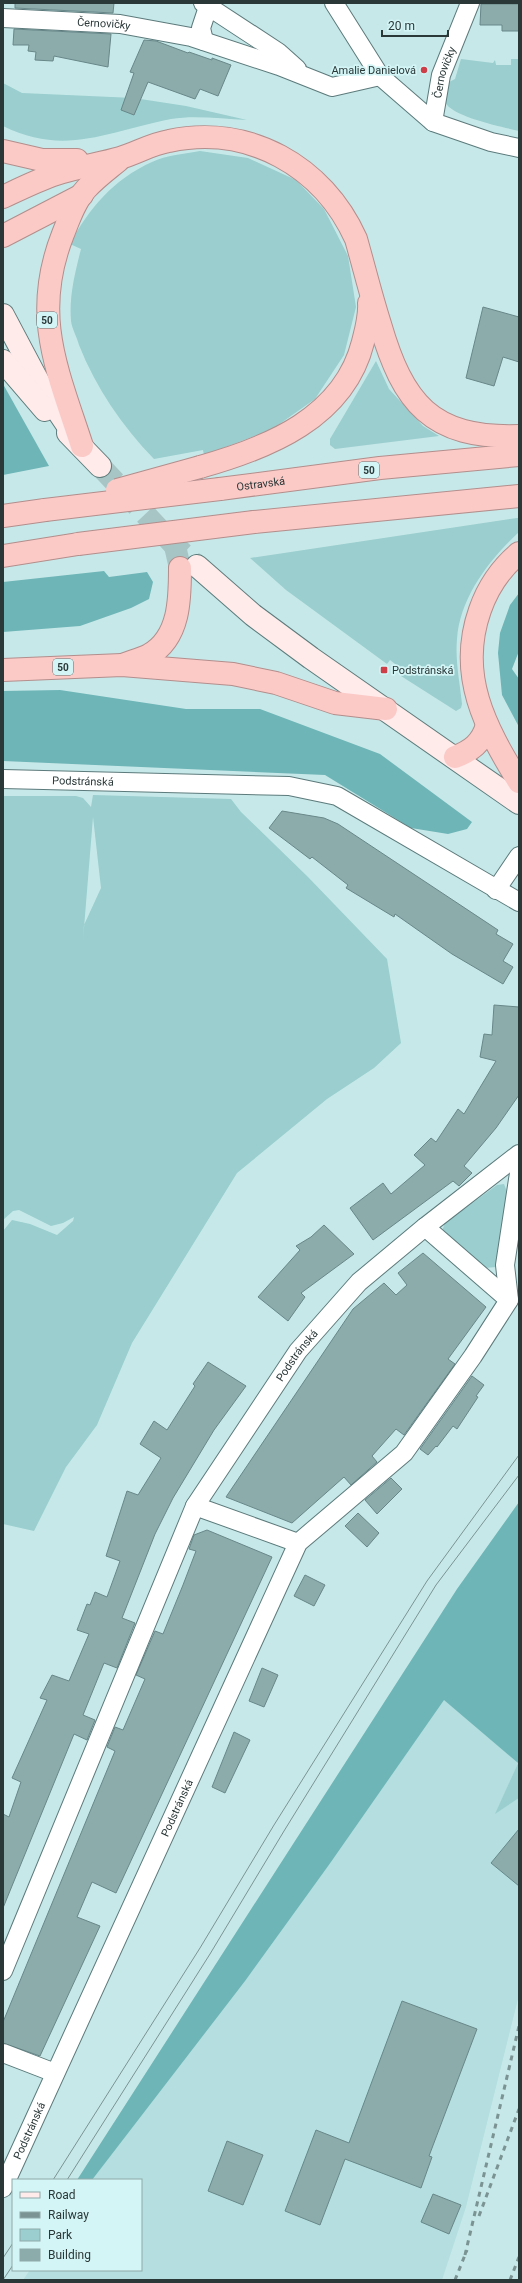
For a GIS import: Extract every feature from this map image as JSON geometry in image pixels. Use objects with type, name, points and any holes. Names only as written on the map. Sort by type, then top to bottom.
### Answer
[{"type":"highway","name":"50","points":[[3,197],[56,174],[122,158],[149,146],[169,141],[203,137],[223,138],[247,143],[286,159],[302,169],[318,182],[342,210],[356,239],[389,357],[404,387],[422,408],[443,423],[474,433],[490,436],[519,436]]},
{"type":"highway","name":"50","points":[[3,151],[42,160],[122,158]]},
{"type":"highway","name":"50","points":[[82,446],[51,346],[47,326],[47,305],[53,260],[69,218],[82,195],[98,177],[122,158]]},
{"type":"highway","points":[[3,236],[82,195]]},
{"type":"highway","name":"50","points":[[45,510],[234,458],[282,438],[317,414],[340,391],[355,368],[362,348],[369,307],[368,286]]},
{"type":"highway","name":"Ostravská","points":[[3,516],[380,468],[519,455]]},
{"type":"highway","points":[[3,556],[78,544],[254,522],[519,496]]},
{"type":"highway","points":[[519,553],[505,565],[488,590],[477,618],[472,641],[472,677],[487,725],[519,782]]},
{"type":"highway","name":"50","points":[[122,665],[149,655],[164,642],[178,611],[188,567]]},
{"type":"highway","name":"50","points":[[3,670],[122,665],[257,678],[293,688],[335,704],[386,709]]},
{"type":"highway","points":[[455,757],[470,750],[479,743],[485,734],[487,725]]},
{"type":"main road","points":[[3,315],[39,383],[82,446]]},
{"type":"main road","points":[[3,361],[37,403],[82,446],[100,466]]},
{"type":"main road","points":[[188,567],[519,803]]},
{"type":"street","points":[[334,3],[380,76],[432,122],[491,142],[519,148]]},
{"type":"street","name":"Černovičky","points":[[432,122],[441,75],[470,3]]},
{"type":"street","name":"Černovičky","points":[[204,41],[201,28],[206,5],[278,52],[304,75]]},
{"type":"street","name":"Černovičky","points":[[3,18],[120,24],[191,37],[304,75],[332,87],[380,76]]},
{"type":"street","name":"Podstránská","points":[[3,779],[289,786],[337,796],[496,890],[519,902]]},
{"type":"street","points":[[496,890],[519,856]]},
{"type":"street","name":"Podstránská","points":[[3,1971],[195,1506],[298,1351],[359,1282],[425,1227],[519,1154]]},
{"type":"street","points":[[509,1300],[505,1265],[519,1174]]},
{"type":"street","points":[[425,1227],[509,1300]]},
{"type":"street","name":"Podstránská","points":[[3,2188],[298,1543],[404,1453],[473,1356],[509,1300]]},
{"type":"street","points":[[195,1506],[298,1543]]},
{"type":"street","points":[[3,2053],[55,2073]]},
{"type":"shaded area","points":[[3,384],[49,466],[3,475]]},
{"type":"shaded area","points":[[104,571],[109,577],[147,572],[153,582],[149,599],[131,608],[80,626],[3,632],[3,582]]},
{"type":"shaded area","points":[[519,593],[519,651],[512,669],[519,679],[519,727],[502,695],[498,653],[500,633],[510,605]]},
{"type":"shaded area","points":[[60,690],[186,709],[260,709],[380,754],[472,822],[467,829],[448,834],[411,828],[325,775],[3,761],[3,691]]},
{"type":"shaded area","points":[[519,1502],[518,1763],[444,1700],[331,1862],[245,1981],[93,2179],[78,2179],[457,1589]]},
{"type":"shaded area","points":[[444,1699],[518,1763],[496,1813],[519,1798],[519,1995],[466,2207],[442,2280],[23,2280],[29,2271],[142,2271],[142,2179],[93,2179],[331,1862]]},
{"type":"green space","points":[[461,59],[493,63],[495,60],[496,65],[511,65],[511,59],[519,59],[519,131],[467,117],[457,112],[445,102],[445,84],[455,79]]},
{"type":"green space","points":[[3,83],[22,93],[134,98],[186,106],[247,120],[199,117],[180,118],[87,139],[67,141],[47,140],[25,135],[3,126]]},
{"type":"green space","points":[[200,151],[248,158],[296,180],[324,209],[348,256],[356,307],[344,355],[315,399],[271,430],[204,455],[203,450],[154,459],[131,433],[111,406],[93,376],[79,345],[71,321],[71,303],[73,285],[81,249],[70,244],[85,218],[94,207],[114,186],[126,177],[138,169],[157,160],[169,156]]},
{"type":"green space","points":[[376,361],[389,389],[423,426],[439,436],[335,449],[330,445],[330,439]]},
{"type":"green space","points":[[519,518],[519,532],[497,555],[478,580],[470,594],[459,623],[457,639],[457,664],[462,704],[461,708],[456,711],[401,676],[404,671],[390,660],[387,664],[286,590],[250,558]]},
{"type":"green space","points":[[93,795],[231,799],[241,812],[308,877],[387,959],[401,1043],[374,1068],[327,1099],[237,1173],[132,1343],[97,1425],[66,1467],[34,1531],[3,1524],[3,1231],[12,1220],[30,1224],[57,1235],[73,1221],[74,1217],[63,1223],[51,1226],[19,1210],[13,1211],[3,1220],[3,796],[76,796],[83,798],[91,807]],"holes":[[[93,817],[101,888],[84,924]]]},
{"type":"green space","points":[[504,1184],[509,1197],[496,1267],[485,1268],[442,1231],[445,1223],[497,1185]]},
{"type":"green space","points":[[519,1761],[519,1798],[495,1814]]},
{"type":"building","points":[[15,3],[114,3],[113,13],[15,8]]},
{"type":"building","points":[[481,4],[519,4],[519,31],[502,31],[502,25],[480,25]]},
{"type":"building","points":[[14,29],[111,34],[108,67],[54,56],[53,61],[35,60],[36,52],[28,51],[29,45],[13,45]]},
{"type":"building","points":[[144,40],[156,41],[188,53],[189,52],[212,60],[212,58],[231,65],[218,96],[200,89],[195,99],[148,82],[134,115],[121,110],[134,73],[130,72]]},
{"type":"building","points":[[483,307],[519,317],[519,362],[503,357],[494,386],[466,378]]},
{"type":"building","points":[[282,811],[324,818],[338,824],[498,930],[496,934],[513,944],[503,961],[513,967],[503,984],[452,954],[395,914],[394,917],[346,888],[348,885],[312,857],[310,859],[269,828]]},
{"type":"building","points":[[494,1005],[519,1007],[519,1095],[496,1128],[464,1166],[472,1173],[459,1186],[453,1181],[373,1240],[350,1208],[383,1183],[391,1194],[425,1165],[414,1155],[431,1138],[436,1142],[458,1109],[464,1114],[496,1061],[480,1057],[484,1034],[492,1035]]},
{"type":"building","points":[[324,1225],[354,1254],[301,1293],[305,1297],[288,1321],[258,1297],[300,1250],[296,1246],[311,1237]]},
{"type":"building","points":[[423,1253],[486,1307],[448,1359],[455,1364],[404,1435],[396,1429],[372,1456],[377,1462],[351,1485],[344,1477],[292,1523],[226,1497],[353,1309],[384,1283],[396,1295],[407,1285],[398,1273]]},
{"type":"building","points":[[208,1362],[246,1386],[214,1430],[173,1498],[155,1534],[122,1618],[135,1623],[117,1668],[104,1663],[83,1715],[95,1720],[87,1740],[74,1734],[3,1908],[3,1814],[9,1817],[21,1782],[12,1778],[47,1700],[40,1698],[52,1675],[69,1681],[89,1634],[77,1630],[87,1604],[90,1605],[95,1592],[107,1597],[120,1561],[106,1556],[127,1491],[138,1495],[161,1458],[140,1444],[154,1421],[167,1430],[195,1386],[193,1384]]},
{"type":"building","points":[[472,1376],[484,1385],[476,1396],[478,1397],[457,1429],[453,1426],[437,1447],[436,1446],[428,1455],[420,1449]]},
{"type":"building","points":[[391,1478],[402,1489],[377,1514],[365,1500]]},
{"type":"building","points":[[358,1513],[379,1533],[367,1547],[345,1526]]},
{"type":"building","points":[[207,1530],[272,1557],[116,1893],[92,1882],[77,1917],[100,1926],[40,2056],[3,2043],[3,2022],[115,1751],[107,1747],[115,1727],[123,1730],[145,1679],[136,1675],[155,1631],[163,1634],[196,1551],[189,1549],[194,1535]]},
{"type":"building","points":[[305,1575],[325,1585],[314,1606],[294,1596]]},
{"type":"building","points":[[262,1668],[278,1675],[264,1707],[249,1701]]},
{"type":"building","points":[[234,1732],[250,1740],[225,1793],[212,1787]]},
{"type":"building","points":[[519,1829],[519,1886],[491,1863]]},
{"type":"building","points":[[402,2001],[477,2029],[429,2156],[432,2157],[421,2188],[345,2159],[320,2225],[285,2211],[316,2130],[349,2143]]},
{"type":"building","points":[[227,2141],[263,2155],[243,2205],[208,2191]]},
{"type":"building","points":[[433,2194],[461,2205],[449,2234],[421,2222]]},
{"type":"tunnel","points":[[100,466],[175,546],[197,566]]},
{"type":"tunnel","points":[[175,546],[180,568]]},
{"type":"tram line","points":[[54,2179],[200,1948],[274,1825],[427,1581],[519,1455]]},
{"type":"tram line","points":[[68,2179],[210,1954],[436,1585],[519,1475]]},
{"type":"tram line","points":[[3,2258],[12,2244]]},
{"type":"tram line","points":[[3,2280],[12,2266]]},
{"type":"railway","points":[[465,2255],[519,2026]]},
{"type":"railway","points":[[479,2216],[519,2109]]},
{"type":"railway","points":[[455,2280],[467,2250]]},
{"type":"railway","points":[[510,2280],[519,2257]]},
{"type":"place","name":"Amalie Danielová","points":[[424,70]]},
{"type":"place","name":"Podstránská","points":[[384,670]]}]
